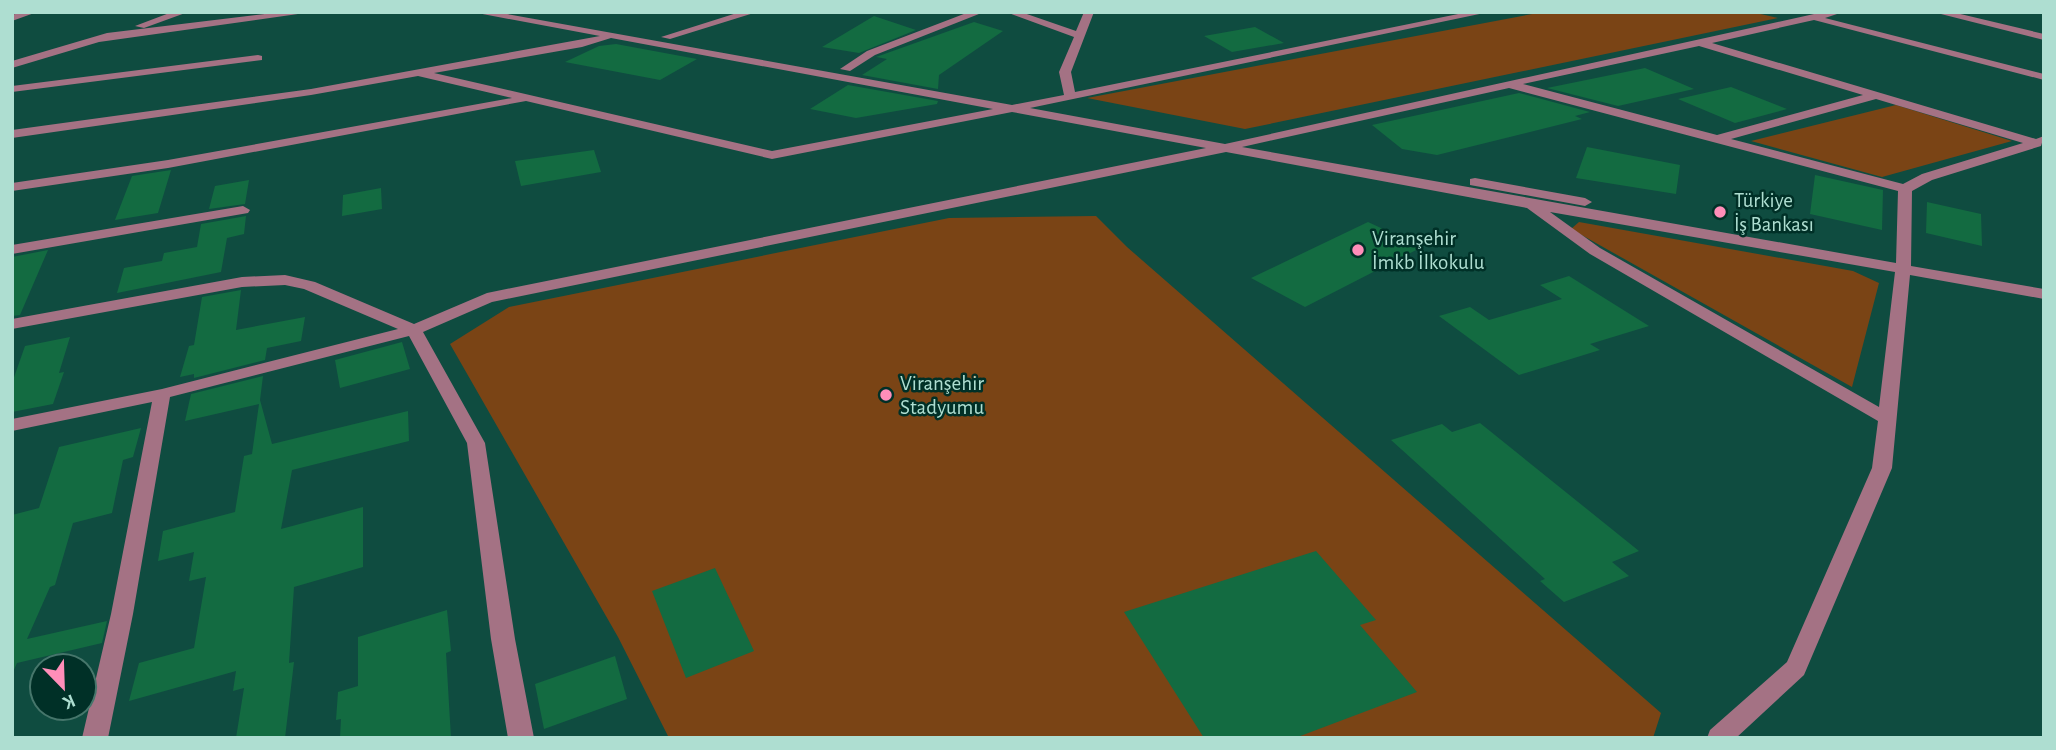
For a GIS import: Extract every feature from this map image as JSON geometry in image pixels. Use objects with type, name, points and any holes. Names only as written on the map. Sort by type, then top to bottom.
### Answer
[{"type":"street","points":[[12,18],[32,12]]},
{"type":"street","points":[[12,65],[183,12]]},
{"type":"street","points":[[97,39],[307,12]]},
{"type":"street","points":[[477,12],[1530,204],[1904,264],[2044,283]]},
{"type":"street","points":[[526,12],[1041,103],[1904,264],[2044,294]]},
{"type":"street","points":[[666,37],[752,12]]},
{"type":"street","points":[[846,69],[871,52],[979,12]]},
{"type":"street","points":[[1011,12],[1080,36]]},
{"type":"street","points":[[1070,97],[1065,72],[1089,12]]},
{"type":"street","points":[[418,73],[772,155],[1484,12]]},
{"type":"street","points":[[1787,12],[2044,77]]},
{"type":"street","points":[[12,425],[162,394],[414,331],[487,298],[1227,148],[1838,12]]},
{"type":"street","points":[[1938,12],[2044,37]]},
{"type":"street","points":[[2016,31],[2044,24]]},
{"type":"street","points":[[12,134],[311,92],[582,44],[612,36]]},
{"type":"street","points":[[1699,43],[2037,146]]},
{"type":"street","points":[[12,89],[258,58]]},
{"type":"street","points":[[1508,84],[1905,189],[1927,177],[2037,146]]},
{"type":"street","points":[[1716,140],[1876,95]]},
{"type":"street","points":[[12,187],[168,164],[528,99]]},
{"type":"street","points":[[1719,738],[1797,668],[1882,468],[1904,264],[1905,189]]},
{"type":"street","points":[[1530,204],[1595,251],[1887,419]]},
{"type":"street","points":[[12,250],[243,210]]},
{"type":"street","points":[[12,324],[198,289],[242,282],[285,280],[309,285],[414,331],[476,443],[503,639],[521,738]]},
{"type":"street","points":[[95,738],[122,614],[162,394]]},
{"type":"shaded area","points":[[1543,12],[1752,12],[1778,18],[1245,129],[1087,98]]},
{"type":"shaded area","points":[[1896,105],[2012,141],[1882,177],[1751,141]]},
{"type":"shaded area","points":[[1096,216],[1127,247],[1661,713],[1653,738],[669,738],[618,637],[450,344],[509,307],[949,218]]},
{"type":"shaded area","points":[[1579,222],[1853,271],[1879,283],[1852,387],[1571,229]]},
{"type":"building","points":[[874,16],[916,30],[859,53],[822,47]]},
{"type":"building","points":[[974,22],[1003,31],[939,75],[938,89],[862,75],[887,59],[876,57]]},
{"type":"building","points":[[1255,27],[1284,43],[1232,52],[1204,36]]},
{"type":"building","points":[[616,44],[697,59],[660,80],[565,62],[599,46]]},
{"type":"building","points":[[1645,68],[1694,89],[1618,106],[1547,88]]},
{"type":"building","points":[[848,85],[938,101],[937,104],[856,118],[810,109]]},
{"type":"building","points":[[1731,87],[1787,109],[1735,123],[1678,99]]},
{"type":"building","points":[[1519,93],[1590,112],[1575,116],[1582,119],[1437,155],[1402,149],[1372,125]]},
{"type":"building","points":[[1587,147],[1680,165],[1676,194],[1576,178]]},
{"type":"building","points":[[594,150],[601,172],[521,186],[515,161]]},
{"type":"building","points":[[171,170],[158,213],[115,220],[132,176]]},
{"type":"building","points":[[1815,175],[1883,190],[1882,230],[1810,214]]},
{"type":"building","points":[[249,180],[245,204],[209,209],[215,186]]},
{"type":"building","points":[[381,188],[382,209],[342,216],[343,195]]},
{"type":"building","points":[[1927,202],[1981,214],[1982,246],[1926,233]]},
{"type":"building","points":[[246,216],[244,234],[227,238],[221,272],[117,293],[124,268],[162,261],[164,253],[197,247],[201,224]]},
{"type":"building","points":[[1368,222],[1422,247],[1305,307],[1251,278]]},
{"type":"building","points":[[48,250],[20,315],[12,316],[12,257]]},
{"type":"building","points":[[1569,276],[1649,326],[1590,344],[1600,350],[1519,375],[1439,316],[1470,307],[1489,320],[1562,299],[1540,285]]},
{"type":"building","points":[[241,290],[236,330],[305,317],[301,341],[267,348],[265,360],[194,378],[194,374],[180,377],[189,346],[194,345],[202,297]]},
{"type":"building","points":[[70,337],[59,373],[64,372],[53,404],[12,412],[12,383],[25,346]]},
{"type":"building","points":[[402,342],[410,369],[340,388],[335,360]]},
{"type":"building","points":[[263,376],[260,400],[272,444],[408,411],[409,441],[292,470],[281,529],[363,507],[363,567],[294,587],[289,663],[294,662],[285,738],[236,738],[244,688],[233,691],[236,671],[129,701],[139,663],[194,648],[206,577],[189,581],[194,552],[158,561],[163,531],[235,512],[244,456],[252,454],[259,404],[185,421],[191,394]]},
{"type":"building","points":[[1480,423],[1639,551],[1612,562],[1629,576],[1564,602],[1540,581],[1545,579],[1391,440],[1442,424],[1452,432]]},
{"type":"building","points":[[141,428],[133,457],[123,460],[112,513],[73,523],[55,585],[50,587],[27,639],[107,621],[102,643],[64,652],[28,652],[28,660],[17,663],[12,674],[12,515],[39,508],[59,447]]},
{"type":"building","points":[[1316,551],[1376,620],[1360,625],[1417,692],[1295,738],[1204,738],[1124,612]]},
{"type":"building","points":[[715,568],[754,651],[686,678],[652,591]]},
{"type":"building","points":[[447,610],[451,651],[446,653],[451,738],[340,738],[341,719],[336,720],[338,692],[358,686],[358,637]]},
{"type":"building","points":[[615,656],[627,699],[544,729],[535,684]]},
{"type":"place","name":"Türkiye İş Bankası","points":[[1720,212]]},
{"type":"place","name":"Viranşehir İmkb İlkokulu","points":[[1358,250]]},
{"type":"place","name":"Viranşehir Stadyumu","points":[[886,395]]}]
